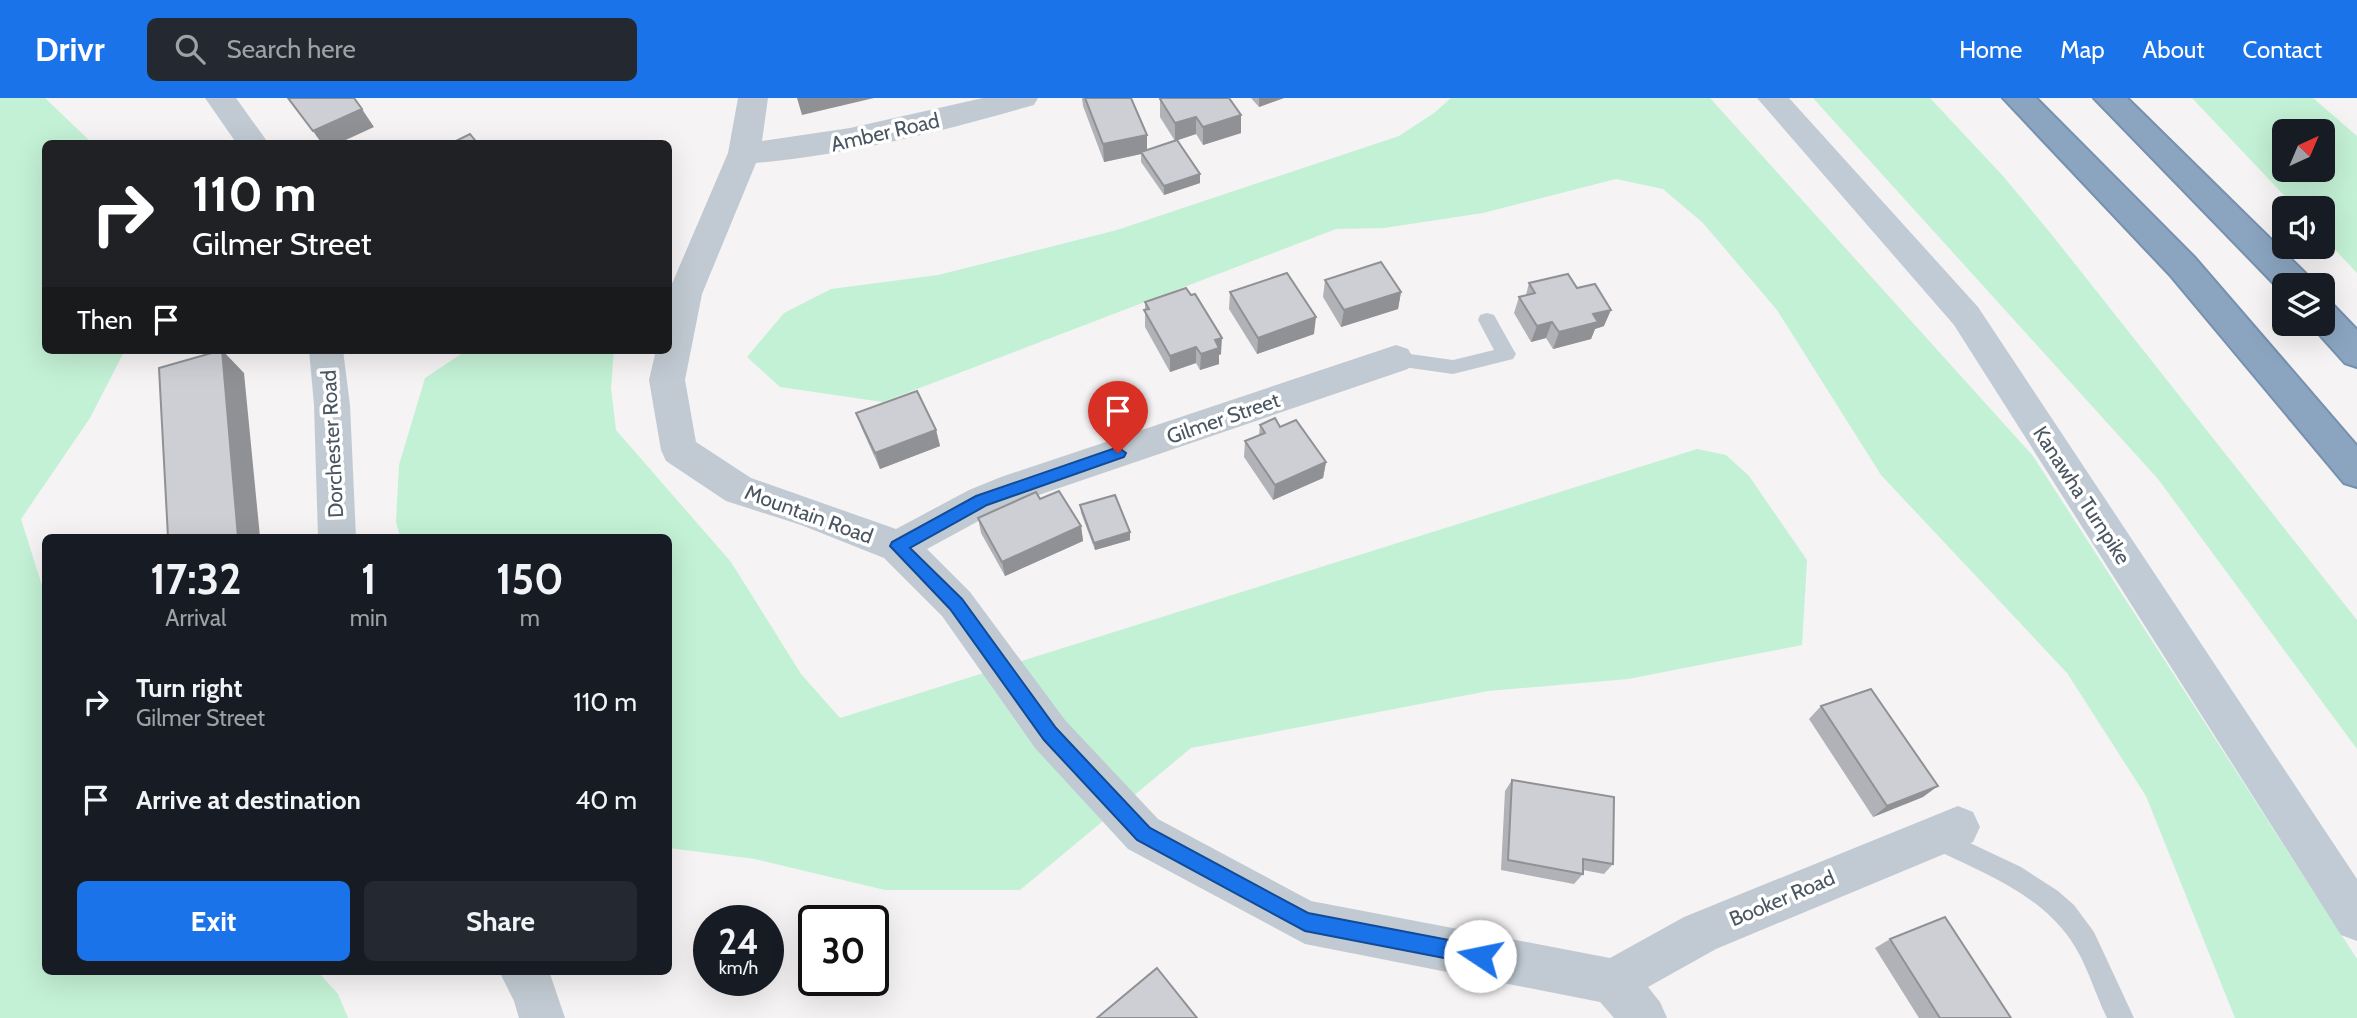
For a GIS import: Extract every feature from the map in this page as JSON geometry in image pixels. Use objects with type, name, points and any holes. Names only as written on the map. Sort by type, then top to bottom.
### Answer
[{"type":"highway","points":[[2018,98],[2183,267],[2357,472]]},
{"type":"highway","points":[[2109,98],[2284,273]]},
{"type":"highway","points":[[2335,328],[2357,353]]},
{"type":"main road","name":"Kanawha Turnpike","points":[[1772,98],[1966,316],[2357,919]]},
{"type":"street","points":[[220,98],[251,140]]},
{"type":"street","name":"Mountain Road","points":[[752,98],[744,153],[685,294],[667,380],[679,450],[739,490],[808,512],[898,546],[956,604],[1050,734],[1143,834],[1305,922],[1612,982]]},
{"type":"street","name":"Amber Road","points":[[744,153],[799,150],[869,138],[1023,98]]},
{"type":"street","name":"Dorchester Road","points":[[326,354],[332,405],[337,534]]},
{"type":"street","name":"Gilmer Street","points":[[898,546],[982,500],[1396,359]]},
{"type":"street","name":"Booker Road","points":[[1612,982],[1700,933],[1946,832]]},
{"type":"street","points":[[524,975],[534,992],[542,1018]]},
{"type":"street","points":[[1612,982],[1644,1018]]},
{"type":"lane","points":[[1396,359],[1453,367],[1506,354],[1487,320]]},
{"type":"lane","points":[[1946,832],[2031,886],[2057,906],[2078,929],[2094,956],[2107,996],[2121,1018]]},
{"type":"green space","points":[[0,98],[45,98],[89,140],[42,140],[42,354],[123,354],[90,418],[21,519],[42,586],[42,975],[321,975],[338,994],[348,1018],[0,1018]]},
{"type":"green space","points":[[1451,98],[1710,98],[2033,456],[2357,959],[2357,1018],[2235,1018],[2146,796],[2067,673],[1881,475],[1777,310],[1703,223],[1663,189],[1616,179],[1483,213],[1384,228],[1336,229],[883,402],[780,387],[747,357],[784,313],[831,289],[938,275],[1117,230],[1399,136]]},
{"type":"green space","points":[[1813,98],[1930,98],[2003,176],[2357,620],[2357,749],[2158,479]]},
{"type":"green space","points":[[2192,98],[2313,98],[2357,136],[2357,273],[2335,250],[2335,196],[2285,196]]},
{"type":"green space","points":[[461,354],[614,354],[611,388],[616,430],[731,562],[801,674],[840,718],[1697,449],[1726,455],[1749,476],[1807,560],[1802,645],[1628,679],[1488,691],[1191,748],[1020,890],[885,890],[755,859],[672,848],[672,534],[399,534],[396,522],[399,465],[425,378]]},
{"type":"building","points":[[288,98],[354,98],[362,109],[313,131]]},
{"type":"building","points":[[1085,98],[1131,98],[1147,135],[1103,144]]},
{"type":"building","points":[[1229,98],[1241,115],[1203,127],[1196,117],[1175,123],[1160,99]]},
{"type":"building","points":[[470,134],[475,140],[458,140]]},
{"type":"building","points":[[1177,140],[1200,174],[1164,186],[1141,152]]},
{"type":"building","points":[[1381,262],[1401,292],[1344,310],[1325,280]]},
{"type":"building","points":[[1287,273],[1316,317],[1258,338],[1230,292]]},
{"type":"building","points":[[1568,274],[1577,288],[1595,284],[1611,310],[1593,314],[1598,322],[1559,332],[1552,322],[1537,326],[1519,297],[1535,293],[1529,283]]},
{"type":"building","points":[[1186,288],[1191,295],[1195,294],[1222,338],[1215,340],[1219,348],[1201,354],[1196,347],[1170,356],[1144,310],[1149,309],[1145,302]]},
{"type":"building","points":[[208,354],[222,354],[238,534],[168,534],[159,368]]},
{"type":"building","points":[[917,391],[936,430],[875,453],[856,413]]},
{"type":"building","points":[[1275,418],[1280,427],[1296,420],[1326,462],[1275,485],[1245,441],[1265,433],[1260,425]]},
{"type":"building","points":[[1059,491],[1081,526],[1002,562],[978,518],[1036,492],[1040,499]]},
{"type":"building","points":[[1115,495],[1130,532],[1094,543],[1080,505]]},
{"type":"building","points":[[1871,689],[1938,786],[1887,806],[1821,706]]},
{"type":"building","points":[[1512,780],[1614,797],[1613,864],[1583,859],[1583,874],[1508,860]]},
{"type":"building","points":[[1945,917],[2011,1018],[1940,1018],[1890,939]]},
{"type":"building","points":[[1157,968],[1197,1018],[1097,1018]]},
{"type":"route","points":[[1118,453],[982,500],[898,546],[956,604],[1050,734],[1143,834],[1305,922],[1480,956]]}]
